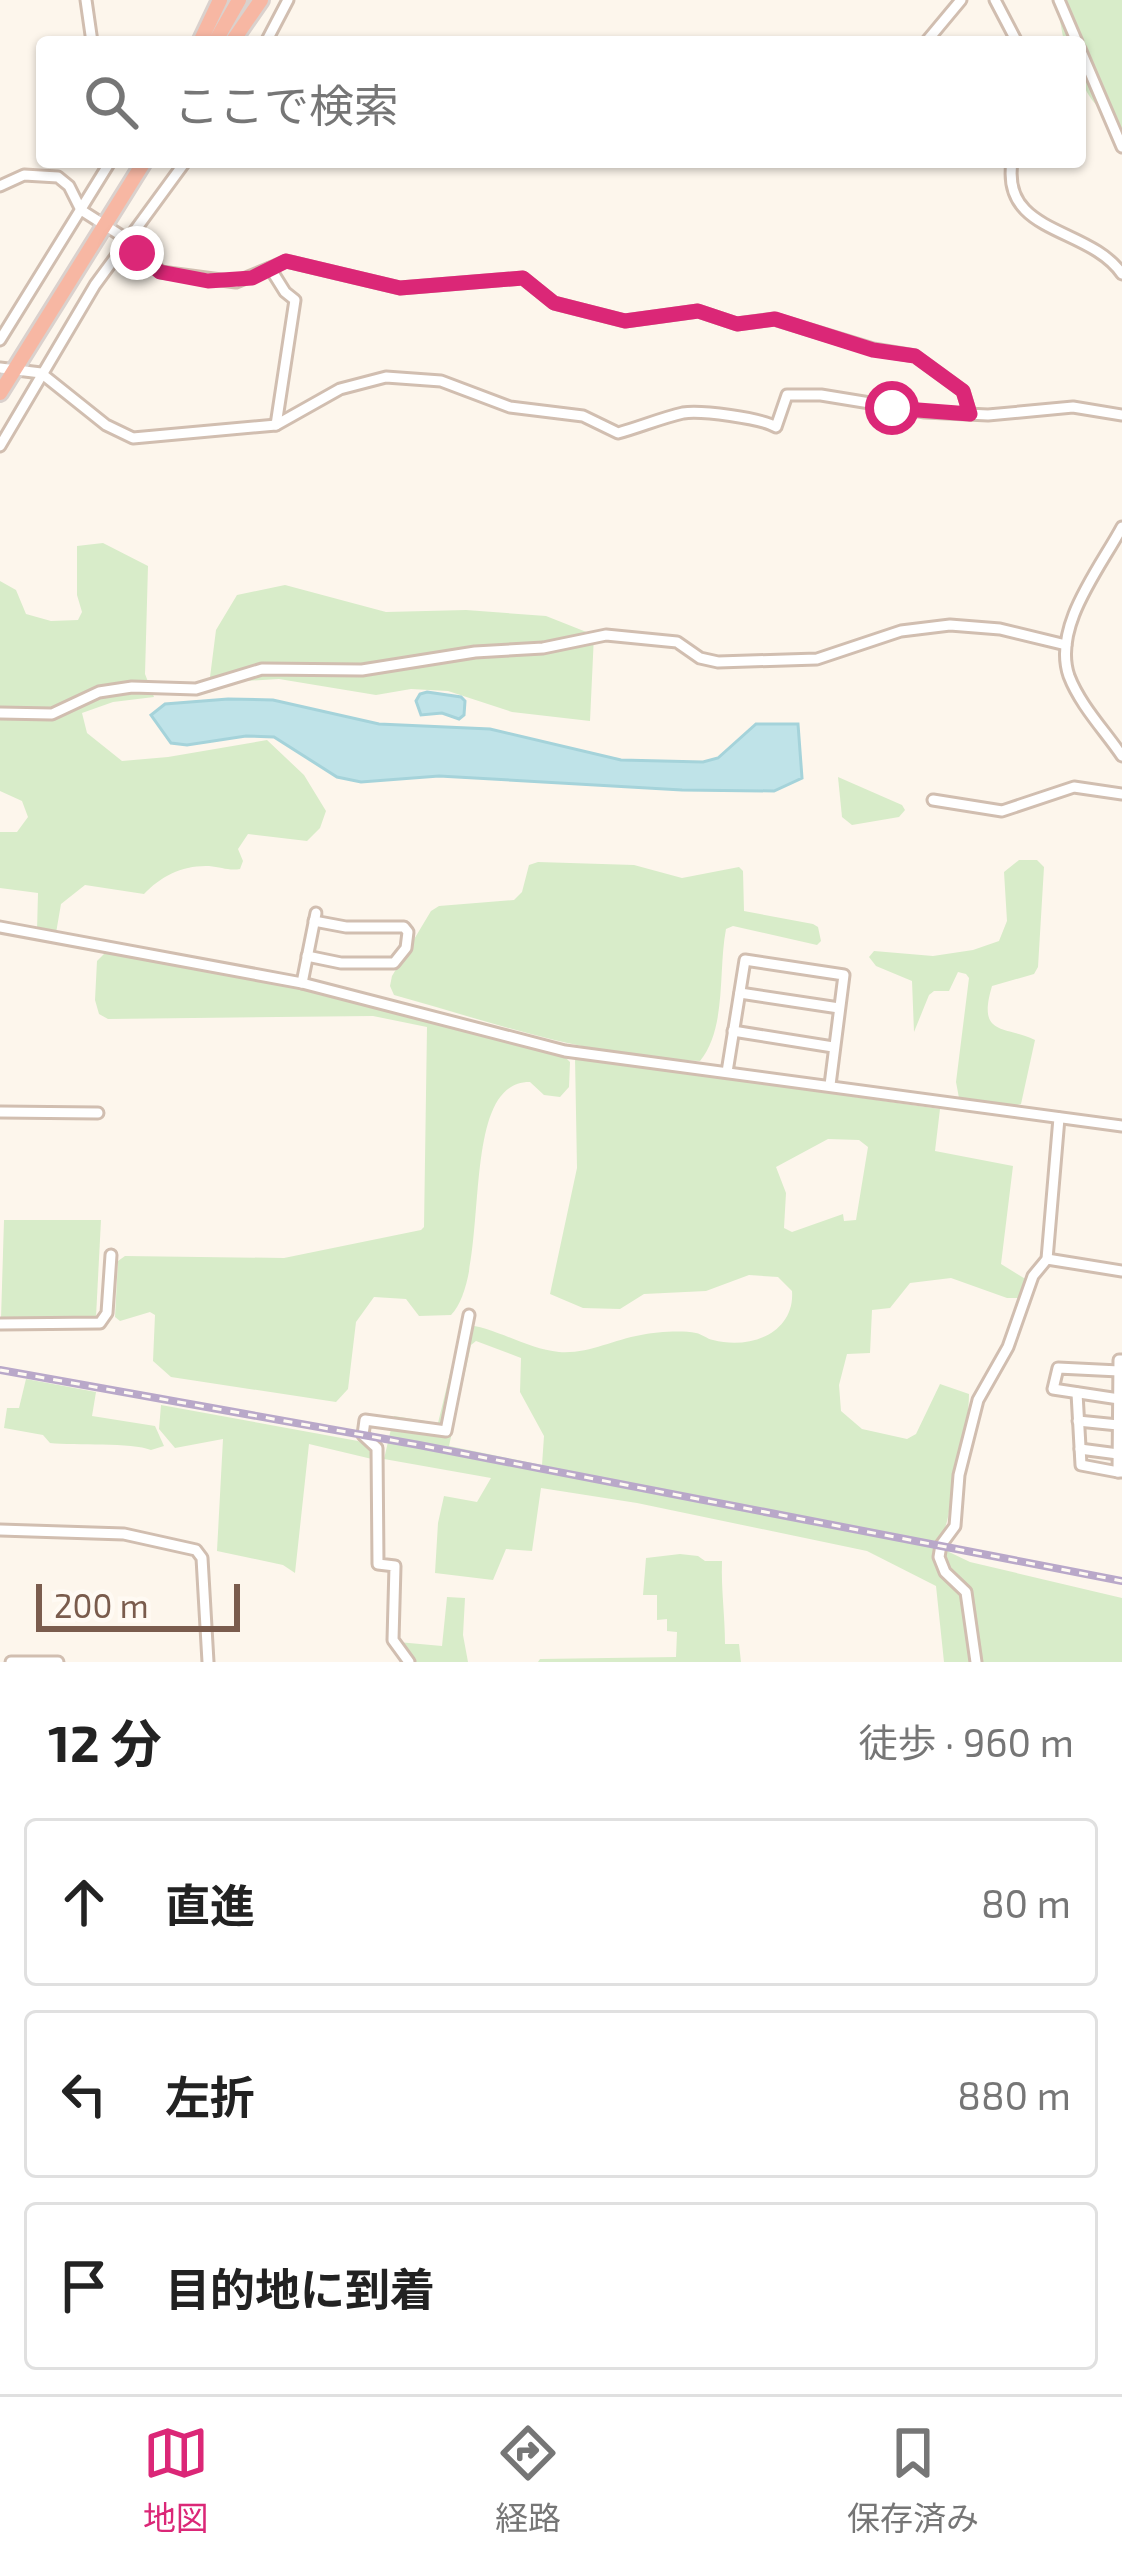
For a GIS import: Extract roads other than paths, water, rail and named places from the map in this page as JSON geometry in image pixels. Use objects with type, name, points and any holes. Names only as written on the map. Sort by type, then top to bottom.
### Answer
[{"type":"highway","points":[[203,36],[220,0]]},
{"type":"highway","points":[[218,36],[238,0]]},
{"type":"highway","points":[[236,36],[261,0]]},
{"type":"highway","points":[[0,393],[7,369],[138,168]]},
{"type":"street","points":[[86,0],[91,36]]},
{"type":"street","points":[[269,36],[288,0]]},
{"type":"street","points":[[931,36],[961,0]]},
{"type":"street","points":[[995,0],[1014,36]]},
{"type":"street","points":[[1059,0],[1075,36]]},
{"type":"street","points":[[1086,62],[1122,147]]},
{"type":"street","points":[[58,178],[59,168]]},
{"type":"street","points":[[0,340],[106,168]]},
{"type":"street","points":[[0,446],[94,285],[181,168]]},
{"type":"street","points":[[1011,168],[1009,185],[1015,201],[1038,220],[1102,252],[1122,274]]},
{"type":"street","points":[[0,186],[24,175],[58,178],[69,186],[81,210],[128,240],[160,272],[185,278],[236,282],[286,261],[400,288],[523,278],[554,303],[625,321],[698,311],[737,324],[775,319],[873,350],[915,356],[963,391],[970,414]]},
{"type":"street","points":[[270,268],[295,300],[276,424]]},
{"type":"street","points":[[7,369],[41,374],[106,424],[133,438],[276,424],[340,389],[386,377],[441,381],[510,407],[583,416],[618,433],[692,412],[744,416],[776,427],[787,395],[970,414],[1073,407],[1122,415]]},
{"type":"street","points":[[1122,527],[1075,615],[1066,645],[1070,680],[1122,756]]},
{"type":"street","points":[[0,713],[52,714],[99,692],[132,687],[196,689],[262,669],[362,670],[475,652],[543,648],[607,635],[677,642],[700,658],[718,662],[817,658],[901,631],[950,626],[1000,629],[1066,645]]},
{"type":"street","points":[[933,800],[1002,811],[1074,788],[1122,794]]},
{"type":"street","points":[[302,983],[307,956],[315,917],[346,927],[404,927],[408,932],[406,949],[394,963],[341,963],[307,956]]},
{"type":"street","points":[[0,927],[302,983],[566,1052],[1122,1126]]},
{"type":"street","points":[[727,1072],[746,960],[844,975],[830,1085]]},
{"type":"street","points":[[740,992],[839,1008]]},
{"type":"street","points":[[733,1031],[833,1047]]},
{"type":"street","points":[[0,1112],[98,1113]]},
{"type":"street","points":[[976,1662],[966,1592],[945,1572],[940,1545],[955,1526],[959,1475],[978,1400],[1008,1347],[1033,1276],[1047,1259],[1059,1118]]},
{"type":"street","points":[[0,1324],[100,1323],[107,1313],[111,1256]]},
{"type":"street","points":[[1047,1259],[1122,1270]]},
{"type":"street","points":[[410,1662],[393,1640],[395,1566],[377,1564],[376,1448],[363,1435],[365,1420],[446,1431],[469,1315]]},
{"type":"street","points":[[1077,1393],[1081,1465],[1120,1472],[1120,1366],[1058,1368],[1053,1390],[1077,1393],[1119,1399]]},
{"type":"street","points":[[1078,1421],[1118,1425]]},
{"type":"street","points":[[1080,1449],[1118,1454]]},
{"type":"street","points":[[0,1529],[124,1534],[196,1550],[202,1558],[208,1662]]},
{"type":"street","points":[[11,1662],[58,1662]]},
{"type":"water","points":[[427,692],[461,697],[464,715],[459,719],[442,713],[421,715],[416,701]]},
{"type":"water","points":[[273,700],[379,724],[490,729],[621,760],[703,762],[718,758],[756,724],[798,724],[802,778],[774,791],[439,776],[361,782],[337,777],[274,737],[171,743],[151,715],[165,704]]},
{"type":"railway","points":[[0,1370],[419,1445],[1122,1581]]}]
